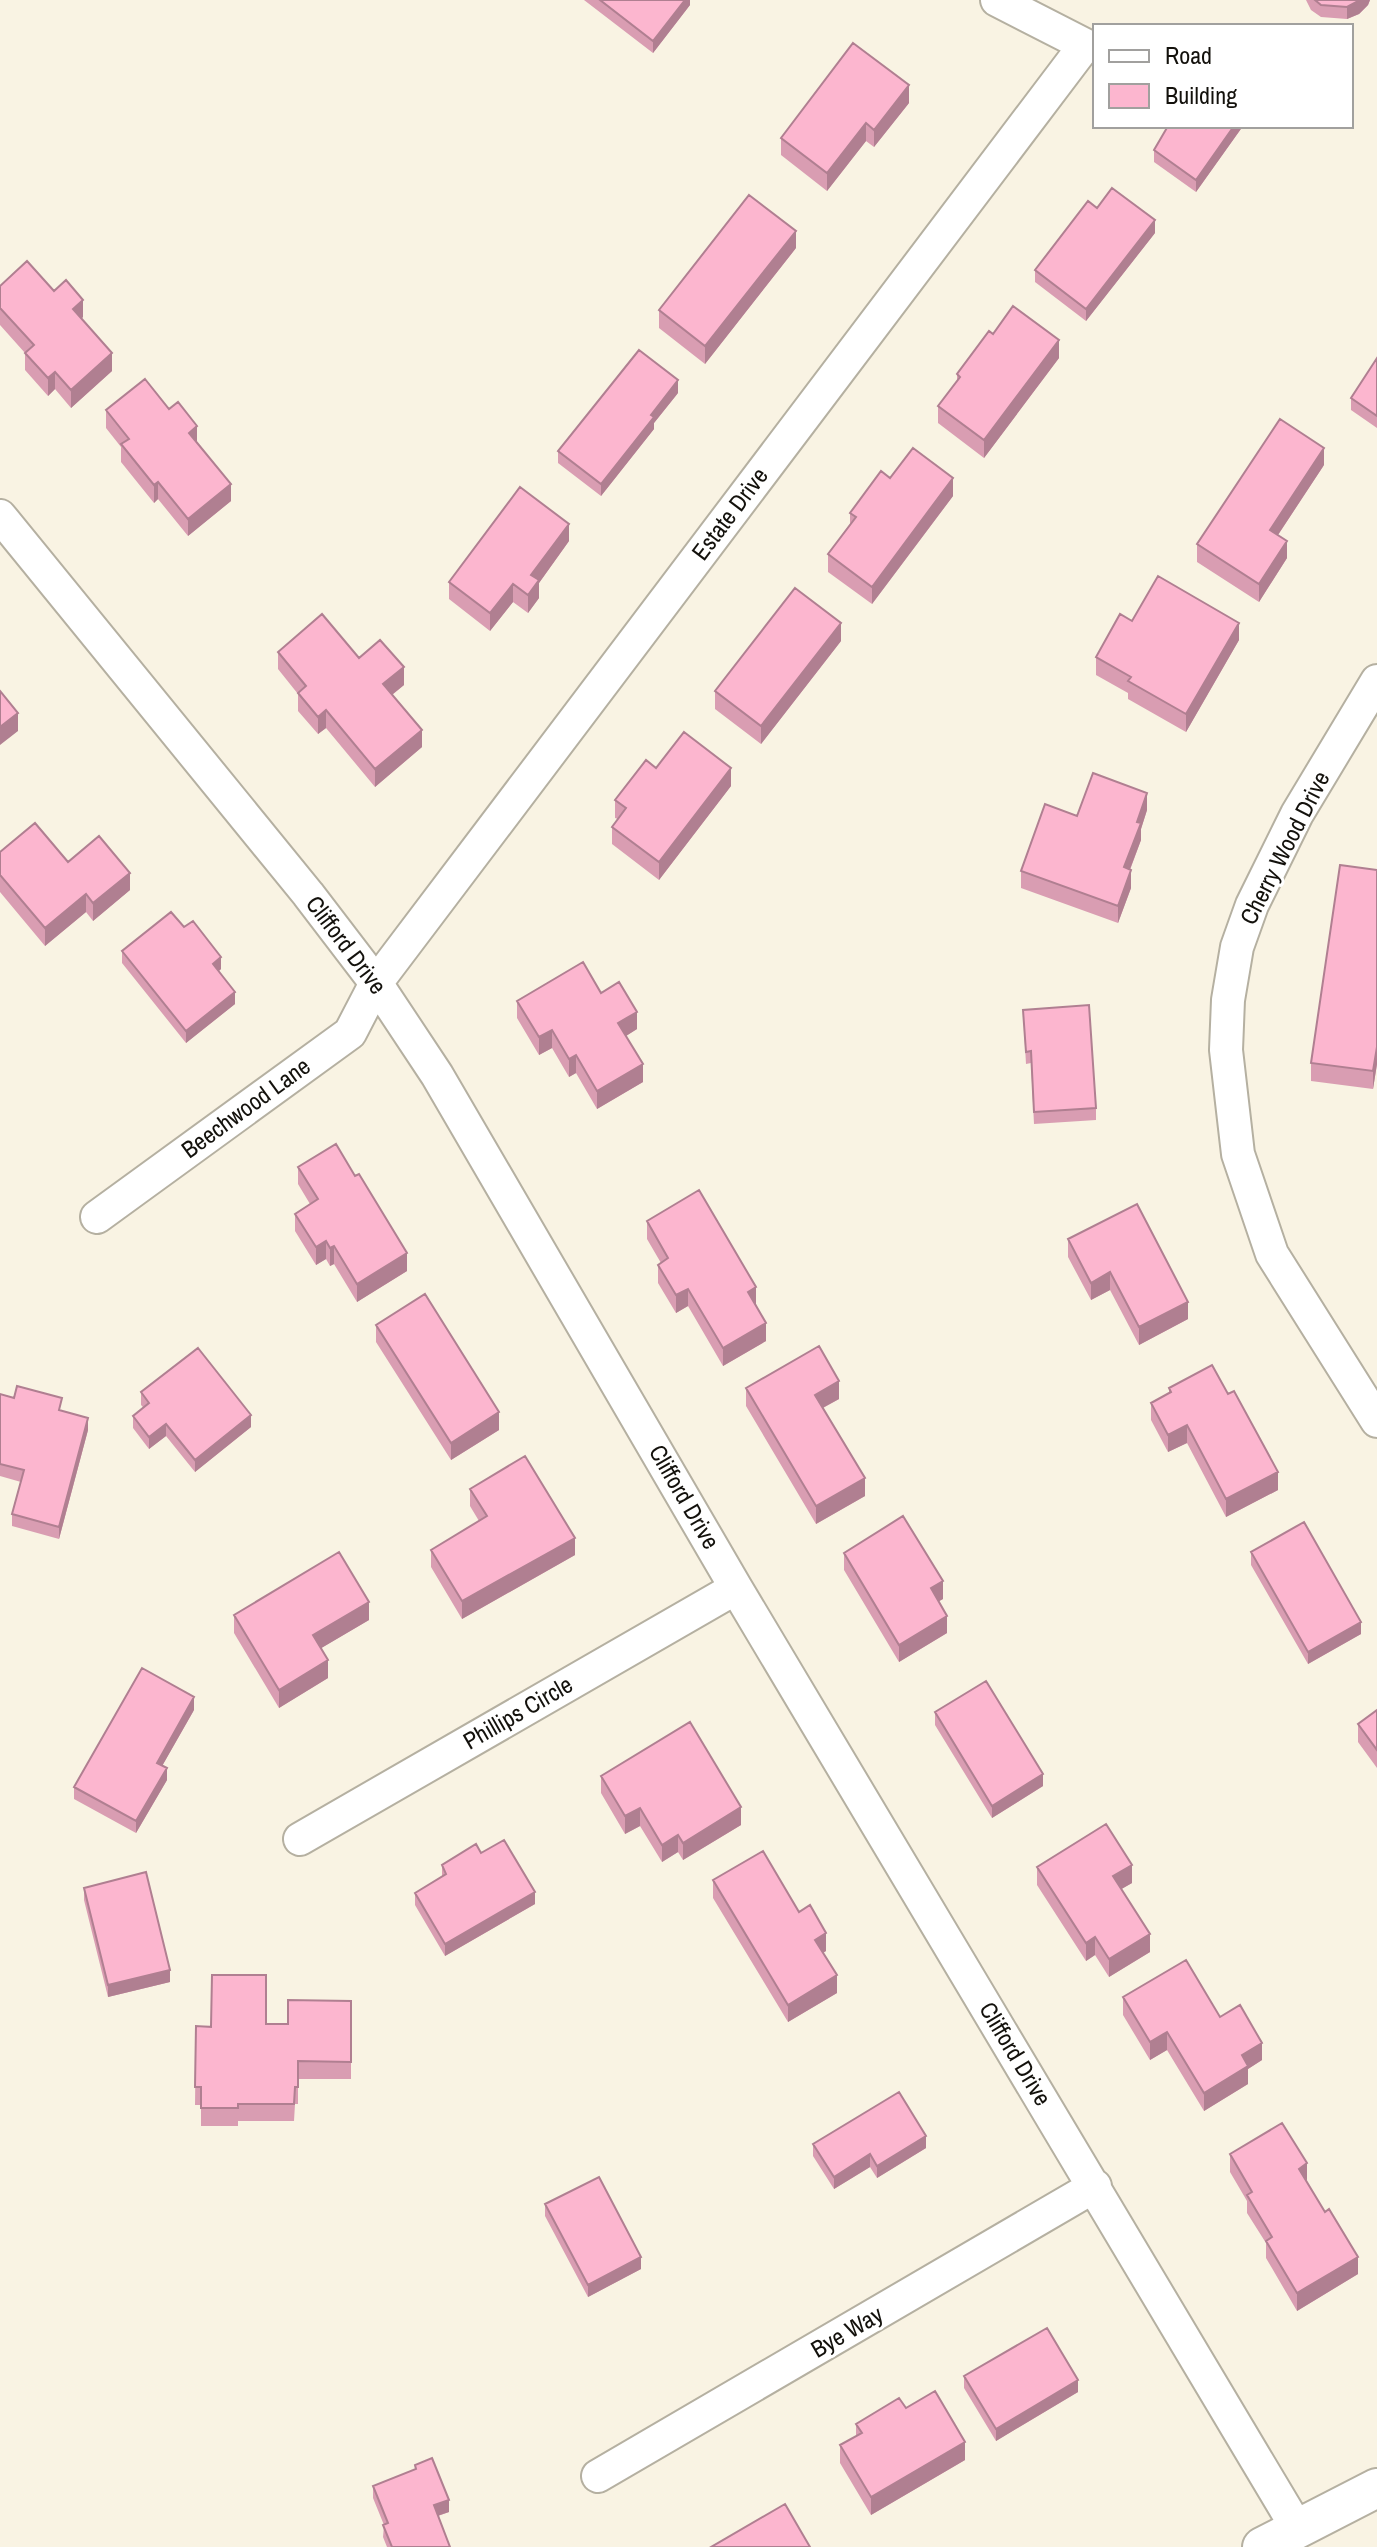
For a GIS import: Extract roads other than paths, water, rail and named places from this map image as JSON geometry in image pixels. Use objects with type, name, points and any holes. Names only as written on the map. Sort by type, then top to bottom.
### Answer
[{"type":"street","name":"Estate Drive","points":[[376,983],[1085,45],[997,0]]},
{"type":"street","name":"Clifford Drive","points":[[0,516],[308,894],[376,983],[437,1075],[736,1588],[1297,2528]]},
{"type":"street","name":"Cherry Wood Drive","points":[[1377,681],[1297,814],[1252,905],[1237,947],[1230,987],[1226,1050],[1238,1154],[1272,1254],[1377,1421]]},
{"type":"street","name":"Beechwood Lane","points":[[97,1217],[350,1033],[376,983]]},
{"type":"street","name":"Phillips Circle","points":[[300,1839],[736,1588]]},
{"type":"street","name":"Bye Way","points":[[598,2476],[1095,2186]]},
{"type":"street","points":[[1262,2547],[1377,2488]]}]
